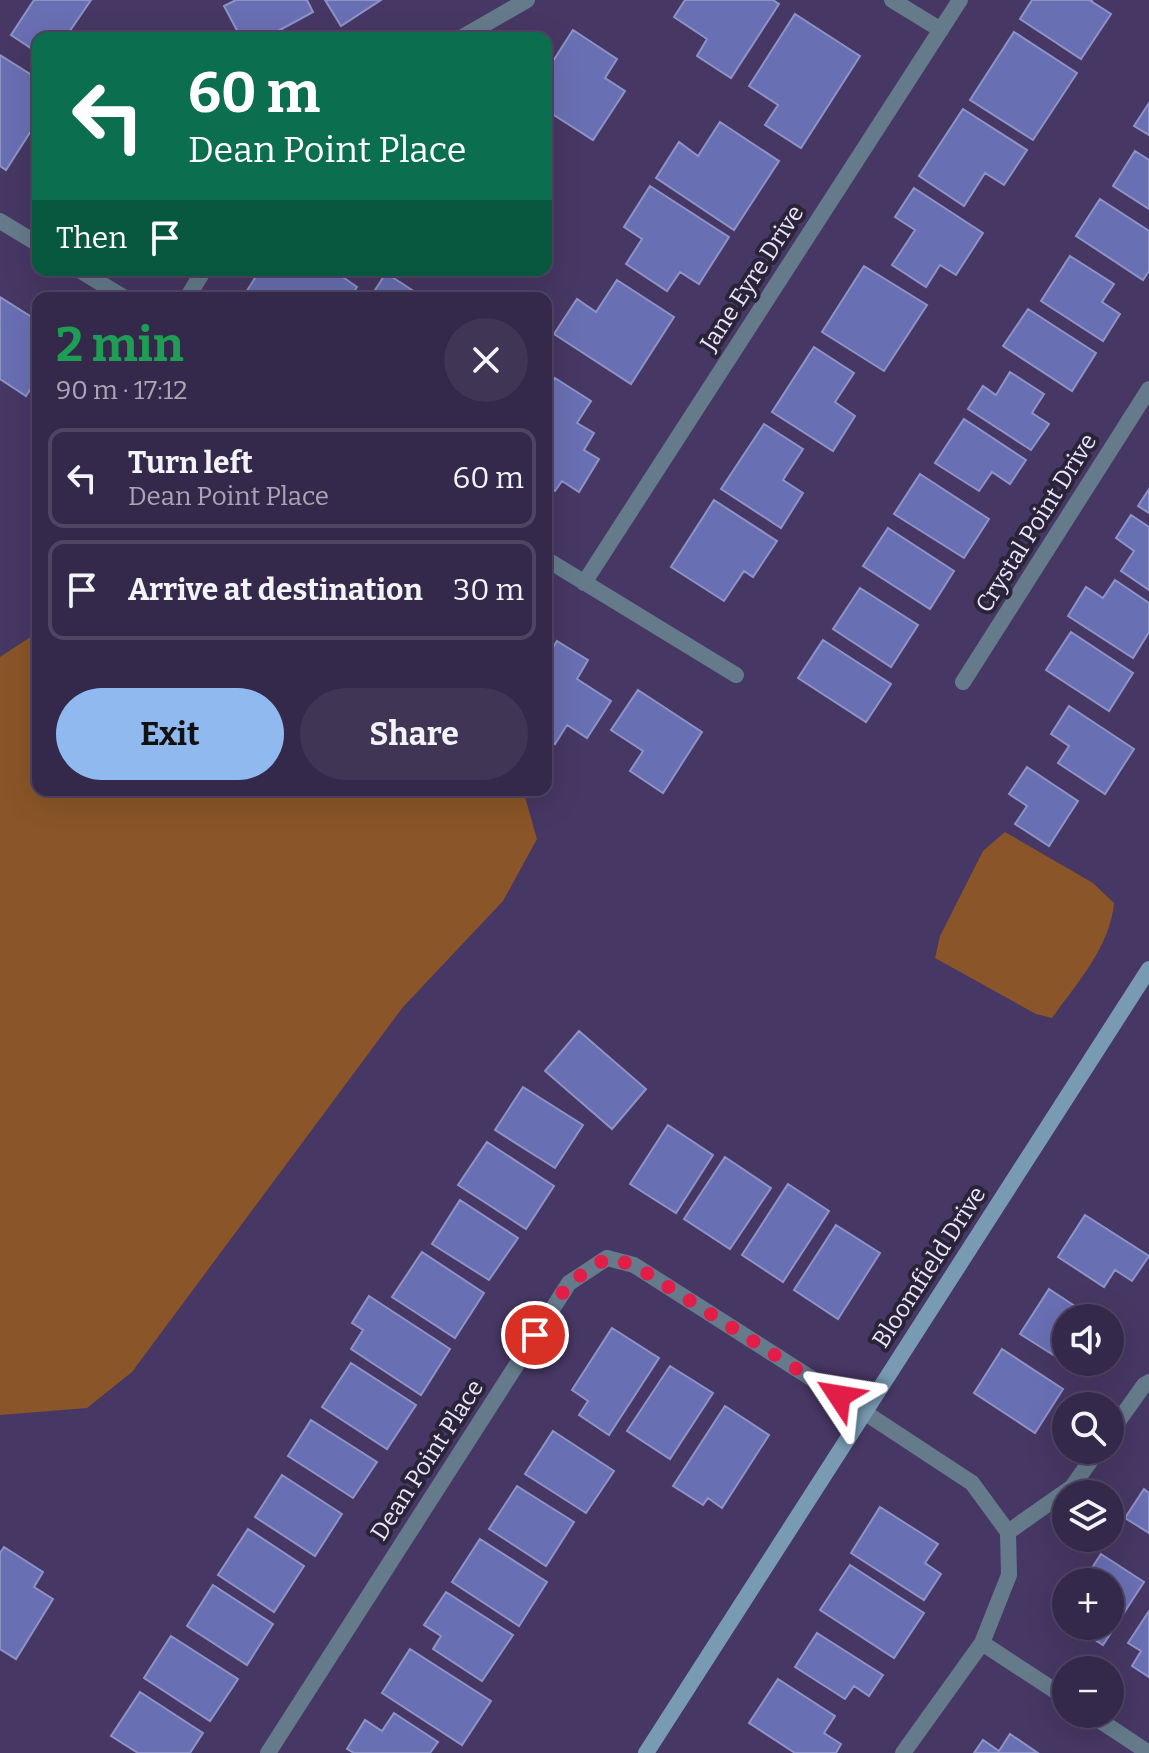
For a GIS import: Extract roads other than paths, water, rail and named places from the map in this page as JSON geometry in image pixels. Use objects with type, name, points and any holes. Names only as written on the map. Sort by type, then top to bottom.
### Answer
[{"type":"street","points":[[471,32],[527,0]]},
{"type":"street","points":[[892,0],[941,30]]},
{"type":"street","name":"Jane Eyre Drive","points":[[584,583],[960,0]]},
{"type":"street","points":[[0,221],[32,240]]},
{"type":"street","points":[[89,276],[115,292]]},
{"type":"street","name":"Crystal Point Drive","points":[[963,682],[1149,389]]},
{"type":"street","points":[[552,563],[736,675]]},
{"type":"street","name":"Bloomfield Drive","points":[[646,1753],[1149,969]]},
{"type":"street","name":"Dean Point Place","points":[[268,1753],[569,1283],[607,1258],[634,1265],[972,1483],[1008,1532]]},
{"type":"street","points":[[1124,1413],[1149,1382]]},
{"type":"street","points":[[903,1753],[982,1643],[1009,1575],[1008,1532],[1072,1487],[1088,1464]]},
{"type":"street","points":[[982,1643],[1052,1689]]},
{"type":"street","points":[[1111,1728],[1149,1753]]}]
